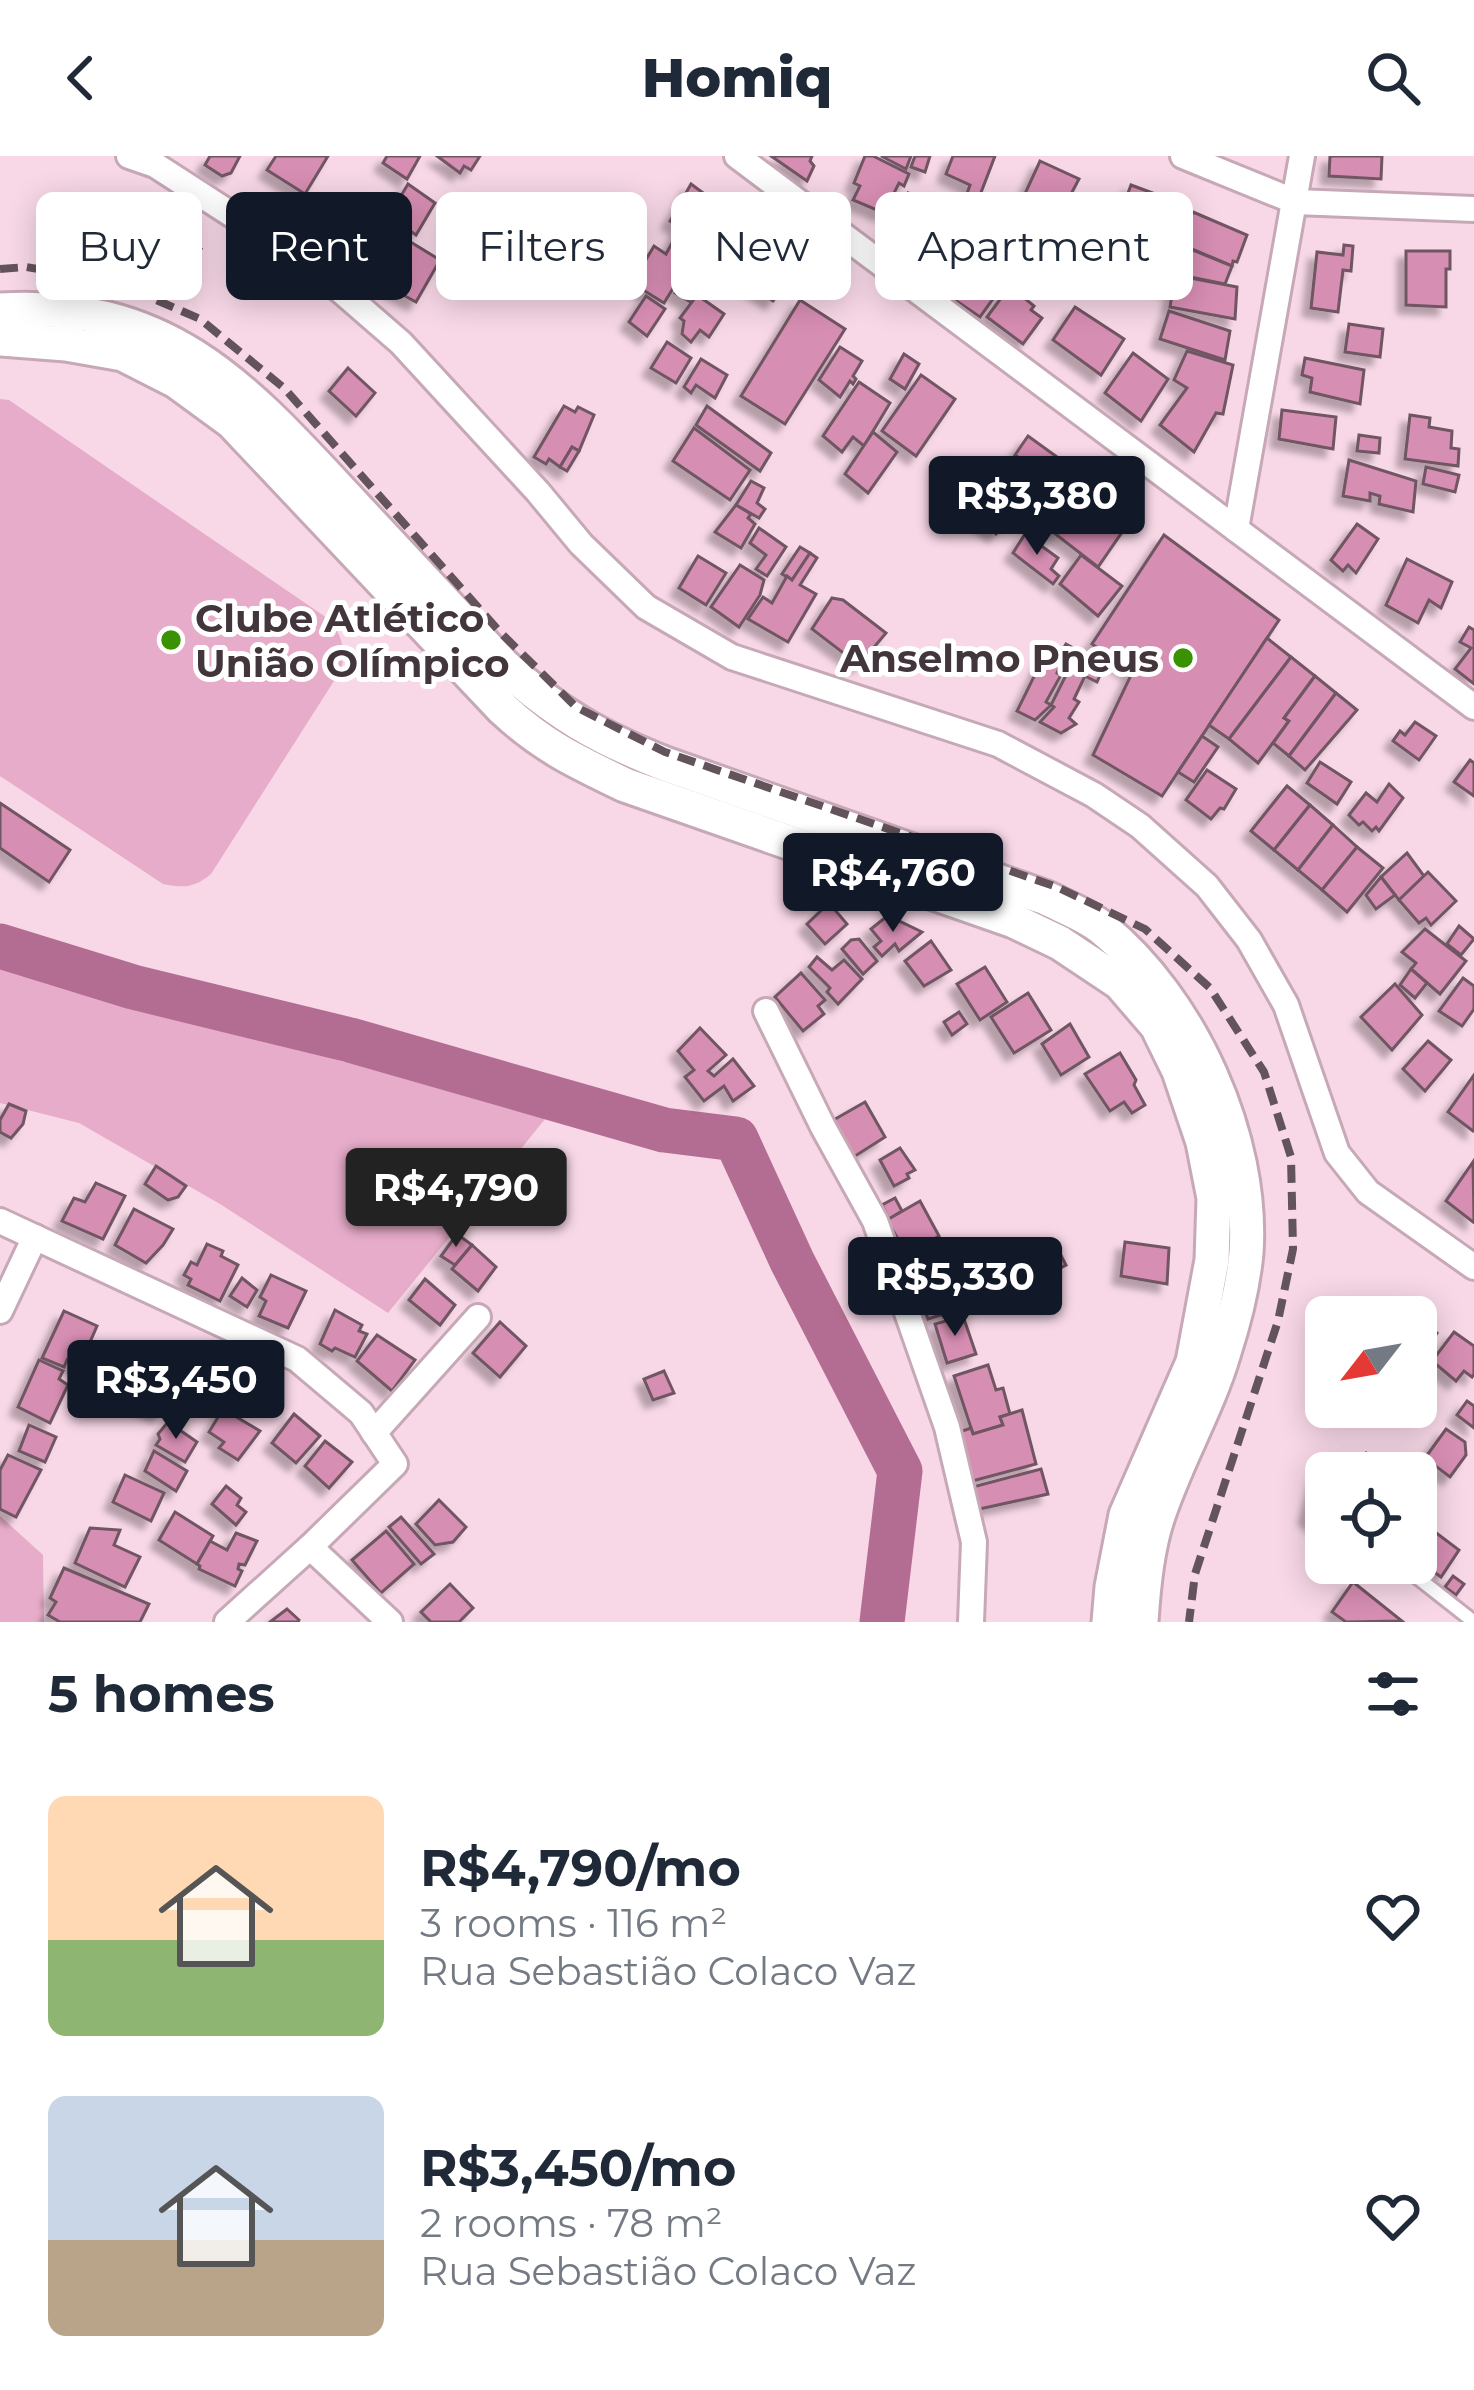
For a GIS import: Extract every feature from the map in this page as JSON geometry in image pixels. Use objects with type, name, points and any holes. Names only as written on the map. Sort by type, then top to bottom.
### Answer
[{"type":"main road","points":[[0,310],[36,308],[103,316],[159,336],[213,366],[275,421],[504,666],[577,723],[665,764],[1046,898],[1100,926],[1142,967],[1181,1016],[1214,1084],[1232,1134],[1243,1193],[1246,1252],[1223,1356],[1156,1523],[1141,1622]]},
{"type":"main road","points":[[0,338],[123,354],[176,381],[214,408],[503,709],[534,737],[574,761],[625,784],[1014,921],[1060,943],[1120,983],[1157,1026],[1179,1071],[1203,1142],[1214,1219],[1212,1260],[1193,1363],[1126,1515],[1109,1622]]},
{"type":"street","points":[[129,156],[155,165],[288,251],[371,316],[401,343],[581,544],[646,607],[732,657],[998,744],[1094,795],[1140,826],[1207,886],[1249,940],[1286,1005],[1337,1153],[1368,1192],[1474,1268]]},
{"type":"street","points":[[737,156],[1474,707]]},
{"type":"street","points":[[1183,156],[1296,202],[1474,209]]},
{"type":"street","points":[[1236,529],[1302,156]]},
{"type":"street","points":[[766,1011],[874,1221],[947,1426],[974,1542],[971,1622]]},
{"type":"street","points":[[0,1221],[297,1359],[361,1412],[395,1464],[227,1622]]},
{"type":"street","points":[[0,1311],[35,1237]]},
{"type":"street","points":[[374,1432],[478,1317]]},
{"type":"street","points":[[310,1547],[390,1622]]},
{"type":"lane","points":[[1426,1584],[1474,1622]]},
{"type":"shaded area","name":"Clube Atlético União Olímpico","points":[[0,399],[9,400],[330,620],[340,638],[341,670],[211,874],[194,884],[163,884],[0,776]]},
{"type":"shaded area","points":[[0,964],[545,1119],[388,1313],[220,1204],[79,1123],[0,1103]]},
{"type":"shaded area","points":[[0,1516],[43,1555],[44,1622],[0,1622]]},
{"type":"building","points":[[210,156],[240,156],[231,173],[222,176],[205,165]]},
{"type":"building","points":[[276,156],[328,156],[306,192],[267,170]]},
{"type":"building","points":[[387,156],[420,156],[407,179],[383,163]]},
{"type":"building","points":[[437,156],[480,156],[471,170],[464,166],[460,173]]},
{"type":"building","points":[[771,156],[812,156],[814,166],[807,181]]},
{"type":"building","points":[[865,156],[909,174],[904,186],[899,183],[894,192],[875,192],[875,209],[853,200],[860,186],[854,183]]},
{"type":"building","points":[[881,156],[911,156],[906,169]]},
{"type":"building","points":[[915,156],[930,156],[925,172],[911,167]]},
{"type":"building","points":[[953,156],[995,156],[981,192],[968,192],[970,185],[946,174]]},
{"type":"building","points":[[1330,156],[1382,156],[1381,179],[1329,176]]},
{"type":"building","points":[[1040,161],[1079,179],[1072,192],[1026,192]]},
{"type":"building","points":[[408,184],[435,203],[416,235],[412,232],[412,192],[403,192]]},
{"type":"building","points":[[1193,212],[1247,235],[1232,266],[1193,250]]},
{"type":"building","points":[[412,243],[436,258],[436,267],[416,302],[412,300]]},
{"type":"building","points":[[671,245],[671,292],[664,303],[647,292],[647,258],[654,246],[666,254]]},
{"type":"building","points":[[1344,245],[1353,246],[1351,271],[1343,270],[1338,312],[1311,308],[1317,252],[1343,255]]},
{"type":"building","points":[[1193,250],[1232,266],[1225,284],[1193,278]]},
{"type":"building","points":[[1406,251],[1450,251],[1446,307],[1406,305]]},
{"type":"building","points":[[1193,278],[1237,287],[1235,319],[1170,307],[1171,300],[1193,300]]},
{"type":"building","points":[[647,297],[665,309],[647,336],[629,322]]},
{"type":"building","points":[[693,300],[704,300],[724,314],[709,337],[700,330],[691,342],[682,334],[680,318]]},
{"type":"building","points":[[800,300],[845,329],[785,424],[741,396]]},
{"type":"building","points":[[955,300],[992,300],[980,317]]},
{"type":"building","points":[[1000,300],[1027,300],[1042,318],[1023,344],[987,317]]},
{"type":"building","points":[[1075,307],[1124,339],[1101,375],[1053,340]]},
{"type":"building","points":[[1169,311],[1230,331],[1225,360],[1160,339]]},
{"type":"building","points":[[1349,324],[1383,329],[1380,357],[1345,352]]},
{"type":"building","points":[[667,342],[691,358],[676,383],[651,368]]},
{"type":"building","points":[[840,347],[862,361],[853,384],[850,381],[840,397],[819,380]]},
{"type":"building","points":[[1187,351],[1233,365],[1223,414],[1216,413],[1194,452],[1160,425],[1187,388],[1174,380]]},
{"type":"building","points":[[1133,353],[1168,379],[1141,421],[1105,393]]},
{"type":"building","points":[[904,354],[919,364],[905,389],[890,379]]},
{"type":"building","points":[[1305,358],[1364,370],[1360,404],[1310,392],[1312,378],[1302,375]]},
{"type":"building","points":[[701,359],[727,375],[715,398],[696,385],[691,393],[684,387]]},
{"type":"building","points":[[348,368],[375,393],[356,416],[329,391]]},
{"type":"building","points":[[921,375],[955,399],[916,456],[882,431]]},
{"type":"building","points":[[859,382],[890,403],[864,446],[853,437],[842,452],[823,436]]},
{"type":"building","points":[[564,406],[594,415],[579,451],[572,447],[560,467],[534,457]]},
{"type":"building","points":[[707,406],[771,453],[760,471],[696,425]]},
{"type":"building","points":[[1282,410],[1336,417],[1333,449],[1279,439]]},
{"type":"building","points":[[1410,415],[1430,418],[1429,427],[1452,431],[1451,448],[1459,449],[1458,466],[1405,459]]},
{"type":"building","points":[[694,428],[750,470],[730,500],[673,461]]},
{"type":"building","points":[[873,432],[897,452],[868,493],[845,474]]},
{"type":"building","points":[[1359,435],[1380,438],[1379,453],[1357,451]]},
{"type":"building","points":[[1028,436],[1064,462],[1046,486],[1022,469],[1027,463],[1015,455]]},
{"type":"building","points":[[572,447],[579,451],[567,471],[560,467]]},
{"type":"building","points":[[1349,460],[1416,481],[1413,512],[1379,504],[1380,496],[1370,493],[1370,501],[1343,496]]},
{"type":"building","points":[[1013,465],[1044,489],[1031,506],[1000,483]]},
{"type":"building","points":[[1426,467],[1459,475],[1455,492],[1423,484]]},
{"type":"building","points":[[1063,480],[1088,499],[1092,493],[1129,522],[1098,567],[1036,519]]},
{"type":"building","points":[[751,481],[764,488],[757,503],[765,509],[759,518],[736,505]]},
{"type":"building","points":[[980,496],[1008,520],[996,534],[968,511]]},
{"type":"building","points":[[736,505],[751,514],[748,518],[755,524],[741,548],[715,532]]},
{"type":"building","points":[[1357,524],[1378,539],[1356,573],[1348,565],[1343,571],[1331,560]]},
{"type":"building","points":[[759,528],[786,547],[767,576],[756,569],[766,555],[750,543]]},
{"type":"building","points":[[1025,534],[1058,558],[1051,569],[1059,576],[1053,584],[1013,553]]},
{"type":"building","name":"Anselmo Pneus","points":[[1164,535],[1279,620],[1162,796],[1093,755],[1132,673],[1092,644]]},
{"type":"building","points":[[800,547],[810,553],[792,580],[782,574]]},
{"type":"building","points":[[810,553],[817,558],[800,585],[816,594],[788,642],[748,619],[763,597],[772,603],[787,576],[792,580]]},
{"type":"building","points":[[1081,555],[1122,586],[1098,616],[1060,584]]},
{"type":"building","points":[[698,556],[726,573],[706,605],[679,588]]},
{"type":"building","points":[[1407,559],[1452,582],[1441,608],[1429,600],[1418,623],[1386,605]]},
{"type":"building","points":[[740,565],[764,580],[739,627],[711,607]]},
{"type":"building","points":[[832,598],[843,600],[886,633],[859,665],[812,629]]},
{"type":"building","points":[[1469,627],[1474,630],[1474,684],[1455,669],[1471,648],[1460,642]]},
{"type":"building","points":[[1267,638],[1291,657],[1229,739],[1209,725]]},
{"type":"building","points":[[1066,644],[1081,652],[1074,665],[1057,659]]},
{"type":"building","points":[[1046,652],[1062,661],[1057,673],[1061,675],[1046,702],[1051,705],[1035,720],[1017,711]]},
{"type":"building","points":[[1291,657],[1315,676],[1258,763],[1229,739]]},
{"type":"building","points":[[1091,660],[1104,666],[1097,682],[1085,676]]},
{"type":"building","points":[[1070,667],[1085,676],[1074,699],[1079,702],[1069,718],[1076,724],[1061,733],[1040,722],[1054,707]]},
{"type":"building","points":[[1315,676],[1336,693],[1289,756],[1273,743],[1289,721],[1284,718]]},
{"type":"building","points":[[1336,693],[1357,710],[1305,770],[1289,756]]},
{"type":"building","points":[[1415,722],[1436,736],[1419,760],[1393,741]]},
{"type":"building","points":[[1202,736],[1218,747],[1194,782],[1178,772]]},
{"type":"building","points":[[1470,760],[1474,763],[1474,796],[1454,782]]},
{"type":"building","points":[[1320,762],[1351,782],[1337,804],[1307,783]]},
{"type":"building","points":[[1207,770],[1236,789],[1211,819],[1186,800]]},
{"type":"building","points":[[1389,784],[1403,798],[1379,831],[1363,822],[1359,825],[1349,815],[1366,793],[1377,802]]},
{"type":"building","points":[[1287,786],[1310,805],[1274,850],[1251,831]]},
{"type":"building","points":[[0,803],[70,850],[49,882],[0,848]]},
{"type":"building","points":[[1310,805],[1333,825],[1298,870],[1274,850]]},
{"type":"building","points":[[1333,825],[1357,847],[1322,890],[1298,870]]},
{"type":"building","points":[[1357,847],[1383,868],[1347,912],[1322,890]]},
{"type":"building","points":[[1407,853],[1424,876],[1399,900],[1381,877]]},
{"type":"building","points":[[1428,872],[1456,901],[1431,925],[1426,918],[1419,923],[1399,900]]},
{"type":"building","points":[[1381,877],[1395,895],[1376,909],[1366,895]]},
{"type":"building","points":[[829,903],[847,924],[825,944],[807,924]]},
{"type":"building","points":[[886,917],[922,932],[899,951],[895,944],[882,956],[874,947],[881,941],[871,929]]},
{"type":"building","points":[[1459,926],[1474,939],[1461,955],[1447,944]]},
{"type":"building","points":[[1425,929],[1466,961],[1440,994],[1411,969],[1416,963],[1402,952]]},
{"type":"building","points":[[859,939],[877,961],[863,974],[842,949]]},
{"type":"building","points":[[931,941],[951,970],[924,986],[905,961]]},
{"type":"building","points":[[817,957],[832,970],[844,960],[862,979],[838,1004],[809,967]]},
{"type":"building","points":[[985,967],[1007,1002],[980,1020],[957,984]]},
{"type":"building","points":[[1411,969],[1427,983],[1415,998],[1400,985]]},
{"type":"building","points":[[801,973],[825,1000],[818,1006],[824,1014],[803,1031],[775,997]]},
{"type":"building","points":[[1463,978],[1474,986],[1474,1009],[1462,1026],[1439,1011]]},
{"type":"building","points":[[1395,984],[1422,1015],[1392,1050],[1361,1017]]},
{"type":"building","points":[[1028,993],[1051,1030],[1014,1053],[991,1017]]},
{"type":"building","points":[[959,1012],[967,1024],[952,1035],[944,1022]]},
{"type":"building","points":[[1070,1024],[1089,1057],[1061,1075],[1042,1044]]},
{"type":"building","points":[[700,1028],[726,1055],[708,1071],[714,1076],[733,1059],[754,1086],[733,1101],[724,1086],[704,1101],[685,1077],[694,1070],[678,1051]]},
{"type":"building","points":[[1428,1041],[1451,1060],[1425,1091],[1403,1069]]},
{"type":"building","points":[[1120,1053],[1145,1105],[1132,1113],[1124,1102],[1110,1111],[1085,1074]]},
{"type":"building","points":[[1474,1075],[1474,1130],[1473,1131],[1448,1112]]},
{"type":"building","points":[[865,1102],[885,1137],[852,1158],[830,1122]]},
{"type":"building","points":[[9,1104],[26,1111],[23,1124],[11,1138],[0,1132],[0,1120]]},
{"type":"building","points":[[900,1148],[915,1170],[894,1186],[880,1160]]},
{"type":"building","points":[[1473,1162],[1474,1220],[1473,1222],[1446,1201]]},
{"type":"building","points":[[156,1166],[186,1186],[178,1197],[168,1200],[145,1184]]},
{"type":"building","points":[[96,1183],[125,1196],[103,1239],[62,1221],[74,1198],[85,1202]]},
{"type":"building","points":[[895,1198],[902,1211],[889,1219],[882,1205]]},
{"type":"building","points":[[920,1201],[939,1236],[907,1255],[887,1220]]},
{"type":"building","points":[[134,1209],[173,1229],[146,1263],[115,1245]]},
{"type":"building","points":[[457,1234],[472,1245],[455,1265],[441,1256]]},
{"type":"building","points":[[1053,1240],[1066,1265],[1045,1276],[1031,1252]]},
{"type":"building","points":[[1125,1242],[1169,1248],[1167,1284],[1121,1276]]},
{"type":"building","points":[[207,1244],[238,1265],[220,1301],[188,1285],[191,1279],[184,1275],[191,1262],[197,1265]]},
{"type":"building","points":[[472,1245],[496,1267],[478,1291],[452,1269]]},
{"type":"building","points":[[271,1275],[306,1291],[288,1328],[259,1316],[266,1301],[260,1297]]},
{"type":"building","points":[[242,1278],[257,1290],[247,1307],[230,1296]]},
{"type":"building","points":[[946,1278],[956,1310],[928,1319],[917,1287]]},
{"type":"building","points":[[425,1279],[455,1305],[440,1325],[409,1300]]},
{"type":"building","points":[[335,1310],[362,1325],[359,1331],[367,1334],[355,1357],[320,1344]]},
{"type":"building","points":[[64,1311],[97,1326],[79,1367],[67,1360],[64,1367],[42,1358]]},
{"type":"building","points":[[963,1316],[976,1354],[947,1363],[935,1324]]},
{"type":"building","points":[[500,1322],[526,1346],[500,1377],[473,1353]]},
{"type":"building","points":[[1454,1332],[1474,1346],[1474,1374],[1464,1371],[1456,1381],[1437,1365],[1437,1354]]},
{"type":"building","points":[[377,1335],[415,1360],[392,1391],[357,1361]]},
{"type":"building","points":[[39,1360],[63,1371],[59,1379],[68,1385],[50,1423],[18,1407]]},
{"type":"building","points":[[135,1365],[175,1384],[160,1414],[120,1395]]},
{"type":"building","points":[[988,1365],[996,1390],[1003,1388],[1010,1414],[1000,1417],[1003,1425],[973,1434],[954,1376]]},
{"type":"building","points":[[664,1371],[674,1393],[653,1400],[644,1379]]},
{"type":"building","points":[[1467,1401],[1474,1406],[1474,1428],[1457,1415]]},
{"type":"building","points":[[223,1409],[260,1431],[238,1460],[219,1448],[224,1442],[209,1432]]},
{"type":"building","points":[[1022,1410],[1036,1464],[965,1483],[951,1435],[1003,1425],[1000,1417]]},
{"type":"building","points":[[294,1414],[320,1436],[296,1463],[272,1443]]},
{"type":"building","points":[[168,1422],[197,1442],[185,1462],[156,1445]]},
{"type":"building","points":[[29,1425],[56,1437],[45,1462],[19,1451]]},
{"type":"building","points":[[1446,1429],[1465,1442],[1466,1455],[1450,1477],[1437,1467],[1437,1452],[1429,1452]]},
{"type":"building","points":[[325,1441],[352,1462],[329,1488],[305,1466]]},
{"type":"building","points":[[154,1451],[187,1471],[176,1491],[145,1471]]},
{"type":"building","points":[[8,1455],[41,1470],[16,1517],[0,1509],[0,1470]]},
{"type":"building","points":[[1041,1469],[1048,1494],[975,1510],[969,1488]]},
{"type":"building","points":[[125,1475],[164,1493],[151,1521],[113,1502]]},
{"type":"building","points":[[226,1486],[241,1498],[237,1505],[246,1512],[236,1525],[212,1504]]},
{"type":"building","points":[[439,1500],[466,1527],[453,1542],[435,1545],[416,1524]]},
{"type":"building","points":[[175,1512],[213,1536],[197,1564],[159,1540]]},
{"type":"building","points":[[401,1517],[434,1554],[421,1564],[389,1527]]},
{"type":"building","points":[[90,1528],[120,1530],[114,1545],[140,1557],[125,1587],[75,1563]]},
{"type":"building","points":[[386,1531],[414,1564],[381,1593],[352,1560]]},
{"type":"building","points":[[236,1533],[257,1541],[245,1565],[239,1564],[242,1571],[235,1586],[197,1564],[210,1541],[227,1550]]},
{"type":"building","points":[[1437,1534],[1459,1550],[1441,1577],[1437,1574]]},
{"type":"building","points":[[64,1568],[149,1604],[140,1622],[60,1622],[48,1615]]},
{"type":"building","points":[[1453,1576],[1464,1584],[1456,1595],[1445,1587]]},
{"type":"building","points":[[450,1584],[473,1608],[459,1622],[431,1622],[421,1612]]},
{"type":"building","points":[[1356,1584],[1402,1621],[1346,1622],[1332,1612]]},
{"type":"building","points":[[287,1609],[298,1622],[270,1622]]},
{"type":"waterway","points":[[0,946],[133,987],[350,1040],[664,1130],[736,1139],[792,1261],[900,1471],[882,1622]]},
{"type":"railway","points":[[0,269],[26,267],[115,282],[200,319],[284,388],[500,632],[576,707],[665,752],[1057,887],[1145,929],[1210,988],[1264,1072],[1291,1157],[1293,1249],[1278,1321],[1195,1574],[1189,1622]]},
{"type":"place","name":"Clube Atlético União Olímpico","points":[[171,640]]},
{"type":"place","name":"Anselmo Pneus","points":[[1183,658]]}]
